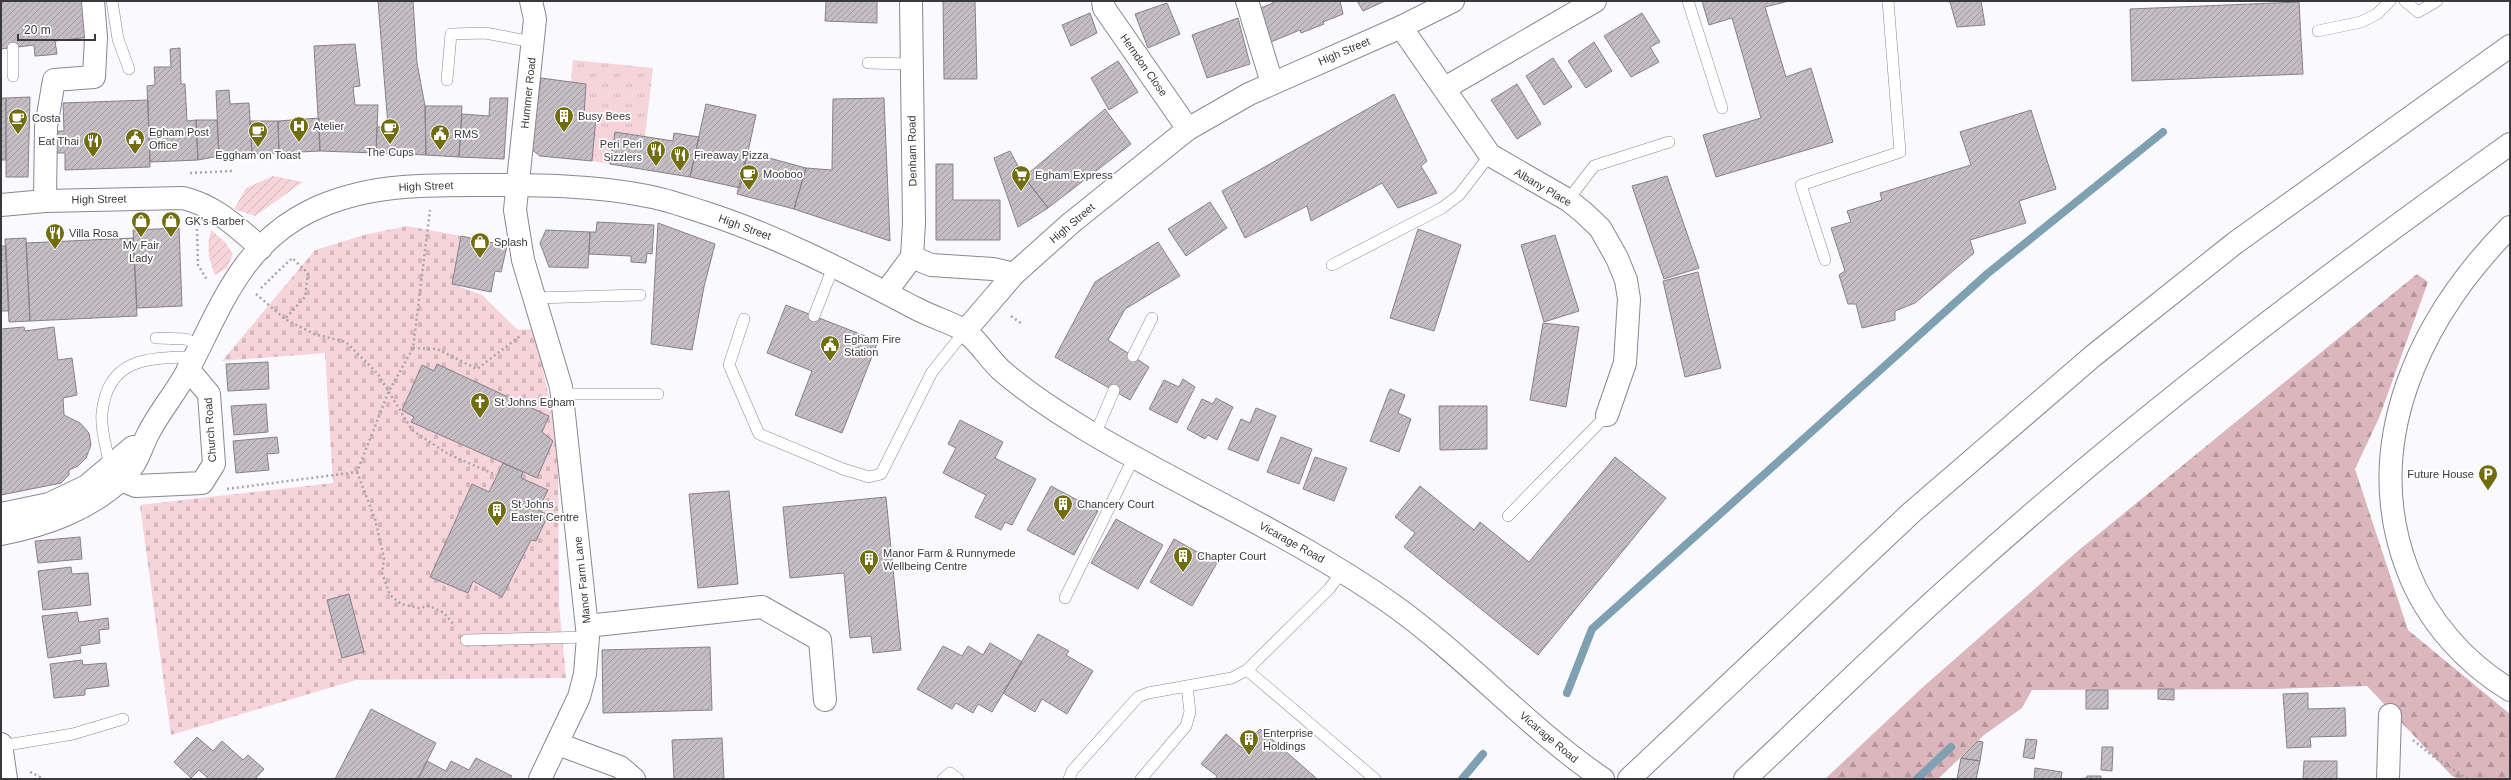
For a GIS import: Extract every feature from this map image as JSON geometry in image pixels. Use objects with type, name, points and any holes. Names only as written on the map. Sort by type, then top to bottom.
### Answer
[{"type":"main road","points":[[45,200],[46,127],[54,80],[94,77],[96,37],[93,1]]},
{"type":"main road","name":"Hummer Road","points":[[519,186],[535,19],[531,1]]},
{"type":"main road","name":"Denham Road","points":[[911,1],[914,223],[912,257]]},
{"type":"main road","name":"Herndon Close","points":[[1103,1],[1104,8],[1188,129]]},
{"type":"main road","points":[[1247,1],[1272,83]]},
{"type":"main road","name":"High Street","points":[[1,205],[45,200],[183,198],[201,202],[217,212],[261,248],[306,213],[334,201],[381,188],[434,185],[569,187],[647,196],[736,223],[834,265],[918,310],[965,331],[1014,274],[1071,223],[1188,129],[1272,83],[1401,27],[1453,1]]},
{"type":"main road","points":[[1446,88],[1595,1]]},
{"type":"main road","name":"Albany Place","points":[[1401,27],[1446,88],[1490,155],[1568,200],[1600,228],[1617,258],[1626,280],[1629,299],[1625,363],[1607,414]]},
{"type":"main road","points":[[1629,779],[1912,512],[2093,356],[2235,243],[2510,46]]},
{"type":"main road","points":[[1745,779],[1964,573],[2144,421],[2365,248],[2510,144]]},
{"type":"main road","name":"Manor Farm Lane","points":[[519,186],[515,210],[523,260],[562,394],[587,632],[585,674],[579,697],[558,744],[540,779]]},
{"type":"main road","points":[[2510,227],[2454,292],[2420,353],[2404,393],[2394,431],[2390,460],[2390,491],[2395,528],[2405,563],[2416,590],[2430,615],[2459,649],[2488,676],[2510,690]]},
{"type":"main road","points":[[1,534],[61,519],[85,506],[116,474],[139,458],[147,436],[194,357],[235,278],[249,258],[261,248]]},
{"type":"main road","points":[[886,292],[912,257],[931,265],[993,269],[1014,274]]},
{"type":"main road","name":"Vicarage Road","points":[[965,331],[997,367],[1020,386],[1095,435],[1321,558],[1394,606],[1448,649],[1570,757],[1603,779]]},
{"type":"main road","name":"Church Road","points":[[116,474],[136,486],[202,484],[214,464],[209,394],[194,357]]},
{"type":"main road","points":[[1,514],[50,504],[116,474]]},
{"type":"main road","points":[[587,632],[762,607],[820,640],[825,700]]},
{"type":"main road","points":[[2388,779],[2390,719]]},
{"type":"main road","points":[[558,744],[620,766],[634,779]]},
{"type":"main road","points":[[1,745],[6,779]]},
{"type":"lane","points":[[112,1],[118,39],[128,68]]},
{"type":"lane","points":[[1688,1],[1722,108]]},
{"type":"lane","points":[[1825,260],[1801,185],[1900,152],[1888,1]]},
{"type":"lane","points":[[2318,31],[2361,22],[2378,14],[2390,1]]},
{"type":"lane","points":[[2405,1],[2418,12],[2437,1]]},
{"type":"lane","points":[[447,80],[451,34],[485,33],[533,42]]},
{"type":"lane","points":[[13,48],[13,76]]},
{"type":"lane","points":[[868,63],[911,64]]},
{"type":"lane","points":[[1568,200],[1594,166],[1669,142]]},
{"type":"lane","points":[[1332,265],[1405,229],[1442,208],[1459,195],[1490,155]]},
{"type":"lane","points":[[814,316],[834,265]]},
{"type":"lane","points":[[534,298],[640,295]]},
{"type":"lane","points":[[1133,356],[1152,318]]},
{"type":"lane","points":[[744,319],[729,365],[759,434],[824,462],[869,477],[881,474],[932,372],[965,331]]},
{"type":"lane","points":[[156,338],[182,338],[194,357]]},
{"type":"lane","points":[[116,474],[102,414],[107,392],[114,378],[131,364],[158,358],[194,357]]},
{"type":"lane","points":[[1095,435],[1114,390]]},
{"type":"lane","points":[[562,394],[658,394]]},
{"type":"lane","points":[[1508,516],[1607,414]]},
{"type":"lane","points":[[1065,598],[1134,457]]},
{"type":"lane","points":[[1069,779],[1072,771],[1138,697],[1232,678],[1247,670],[1329,589],[1342,572]]},
{"type":"lane","points":[[466,640],[587,632]]},
{"type":"lane","points":[[1247,670],[1375,779]]},
{"type":"lane","points":[[1141,779],[1186,726],[1190,712],[1188,686]]},
{"type":"lane","points":[[1,745],[73,734],[123,719]]},
{"type":"lane","points":[[943,779],[950,773],[958,779]]},
{"type":"path","points":[[434,185],[413,348],[388,393],[357,472],[375,519],[384,558],[382,573],[390,595],[401,604],[419,608],[430,606],[444,613],[466,640]]},
{"type":"path","points":[[197,226],[198,265],[204,277],[212,284]]},
{"type":"path","points":[[252,298],[292,258],[308,273],[305,297],[285,319]]},
{"type":"path","points":[[255,294],[285,319],[314,334],[346,342],[378,374],[388,393],[412,430],[448,454],[496,475]]},
{"type":"path","points":[[413,348],[437,349],[477,369],[512,339],[542,325]]},
{"type":"path","points":[[226,489],[357,472]]},
{"type":"path","points":[[2390,719],[2468,779]]},
{"type":"green space","points":[[573,60],[653,68],[645,136],[615,132],[610,164],[592,161],[596,117],[584,116],[586,84],[571,82]]},
{"type":"green space","points":[[273,176],[303,182],[255,216],[234,209],[246,188]]},
{"type":"green space","points":[[407,226],[461,236],[452,284],[482,295],[518,330],[534,329],[558,439],[559,605],[566,678],[356,680],[171,735],[140,505],[333,483],[325,353],[222,361],[315,250],[364,235]]},
{"type":"green space","points":[[211,230],[225,242],[233,254],[227,268],[215,275],[209,253],[209,236]]},
{"type":"green space","points":[[2417,274],[2428,282],[2379,418],[2355,469],[2408,630],[2510,714],[2510,779],[2459,779],[2452,776],[2367,686],[2274,689],[2032,690],[2022,708],[1984,735],[1938,779],[1825,779],[1923,687],[2079,550]]},
{"type":"building","points":[[1,1],[87,1],[91,37],[55,41],[57,54],[35,56],[34,45],[1,49]]},
{"type":"building","points":[[378,1],[413,1],[417,63],[425,106],[426,155],[376,153],[377,127],[388,126]]},
{"type":"building","points":[[826,1],[877,1],[877,23],[825,21]]},
{"type":"building","points":[[943,1],[975,1],[977,79],[944,79]]},
{"type":"building","points":[[1272,1],[1340,1],[1343,14],[1323,22],[1324,24],[1319,26],[1301,33],[1300,30],[1266,44],[1258,9],[1273,3]]},
{"type":"building","points":[[1357,1],[1385,1],[1363,11]]},
{"type":"building","points":[[1702,1],[1789,1],[1765,7],[1786,77],[1811,68],[1833,142],[1716,177],[1703,135],[1761,118],[1732,18],[1709,25]]},
{"type":"building","points":[[1944,1],[1981,1],[1985,25],[1957,27],[1950,2]]},
{"type":"building","points":[[2299,2],[2303,74],[2132,81],[2130,9]]},
{"type":"building","points":[[1167,3],[1180,34],[1148,48],[1135,14]]},
{"type":"building","points":[[1090,13],[1097,33],[1071,46],[1062,25]]},
{"type":"building","points":[[1642,13],[1660,42],[1650,47],[1659,62],[1631,77],[1604,36]]},
{"type":"building","points":[[1238,18],[1250,64],[1207,78],[1192,35]]},
{"type":"building","points":[[1594,42],[1612,71],[1586,88],[1568,61]]},
{"type":"building","points":[[355,44],[360,86],[353,87],[355,105],[378,105],[376,153],[320,151],[314,46]]},
{"type":"building","points":[[180,48],[181,84],[185,84],[187,121],[196,120],[198,160],[150,162],[147,86],[155,85],[154,67],[171,67],[170,49]]},
{"type":"building","points":[[1553,58],[1572,87],[1544,105],[1526,76]]},
{"type":"building","points":[[1118,61],[1138,92],[1109,110],[1091,78]]},
{"type":"building","name":"Busy Bees","points":[[541,78],[586,84],[584,116],[596,117],[592,161],[540,156],[531,149]]},
{"type":"building","points":[[1517,84],[1541,124],[1517,139],[1491,100]]},
{"type":"building","points":[[229,90],[230,104],[249,103],[252,154],[219,156],[216,91]]},
{"type":"building","points":[[1394,94],[1427,161],[1421,166],[1437,193],[1398,208],[1382,183],[1311,221],[1307,206],[1245,238],[1222,191]]},
{"type":"building","name":"Costa","points":[[30,97],[28,177],[6,177],[6,98]]},
{"type":"building","points":[[1,98],[6,98],[6,160],[1,160]]},
{"type":"building","points":[[490,98],[508,98],[504,159],[459,157],[462,114],[489,116]]},
{"type":"building","points":[[884,98],[890,241],[794,209],[806,168],[832,170],[833,99]]},
{"type":"building","points":[[148,100],[150,167],[65,170],[65,153],[56,153],[55,131],[64,131],[63,103]]},
{"type":"building","points":[[706,104],[756,115],[740,188],[690,177]]},
{"type":"building","points":[[425,106],[462,106],[459,157],[426,155]]},
{"type":"building","points":[[1105,109],[1131,144],[1048,208],[1024,177]]},
{"type":"building","points":[[2031,110],[2056,189],[2019,201],[2026,223],[1970,240],[1974,253],[1915,303],[1895,311],[1895,320],[1862,328],[1856,304],[1848,304],[1839,275],[1845,271],[1831,228],[1851,222],[1847,211],[1882,200],[1880,193],[1971,165],[1960,132]]},
{"type":"building","points":[[319,118],[320,151],[279,153],[278,121]]},
{"type":"building","points":[[196,120],[217,120],[219,156],[198,160]]},
{"type":"building","points":[[250,121],[278,121],[279,153],[252,154]]},
{"type":"building","points":[[615,132],[673,141],[674,133],[699,137],[690,177],[610,164]]},
{"type":"building","name":"Egham Express","points":[[1010,151],[1024,177],[1048,208],[1018,227],[994,158]]},
{"type":"building","points":[[747,152],[806,168],[794,209],[737,194]]},
{"type":"building","points":[[936,164],[953,164],[953,200],[1000,200],[1000,240],[936,240]]},
{"type":"building","points":[[1667,176],[1699,268],[1664,279],[1632,186]]},
{"type":"building","points":[[1210,202],[1227,228],[1186,256],[1168,229]]},
{"type":"building","points":[[597,222],[654,225],[652,254],[647,253],[646,263],[631,262],[631,256],[589,254],[590,232],[596,232]]},
{"type":"building","points":[[658,223],[715,244],[704,287],[692,350],[651,344]]},
{"type":"building","points":[[179,228],[182,306],[137,308],[133,230]]},
{"type":"building","points":[[1418,229],[1461,245],[1434,331],[1390,318]]},
{"type":"building","points":[[546,230],[590,232],[588,268],[549,267],[540,243]]},
{"type":"building","points":[[1555,235],[1579,311],[1544,322],[1521,245]]},
{"type":"building","name":"Splash","points":[[461,236],[507,246],[501,272],[495,271],[491,292],[452,284]]},
{"type":"building","points":[[26,238],[30,321],[9,322],[5,239]]},
{"type":"building","points":[[133,238],[137,316],[30,321],[26,243]]},
{"type":"building","points":[[1158,242],[1180,276],[1125,309],[1108,340],[1149,367],[1130,400],[1055,357],[1095,282]]},
{"type":"building","points":[[1,246],[6,246],[9,311],[1,311]]},
{"type":"building","points":[[1698,272],[1721,368],[1685,377],[1663,281]]},
{"type":"building","name":"Egham Fire Station","points":[[786,305],[878,341],[842,433],[795,415],[812,371],[767,353]]},
{"type":"building","points":[[1543,323],[1579,327],[1566,407],[1530,400]]},
{"type":"building","points":[[24,327],[25,331],[54,327],[58,360],[72,358],[77,395],[63,398],[64,415],[80,423],[89,433],[91,445],[86,458],[78,466],[69,470],[69,475],[61,483],[1,495],[1,329]]},
{"type":"building","points":[[268,362],[269,389],[228,391],[226,364]]},
{"type":"building","name":"St Johns Egham","points":[[437,364],[549,416],[542,432],[553,441],[537,478],[411,422],[414,417],[402,410],[422,365],[434,371]]},
{"type":"building","points":[[1183,379],[1195,387],[1177,423],[1149,409],[1164,380],[1179,387]]},
{"type":"building","points":[[1390,389],[1405,395],[1398,413],[1411,419],[1399,452],[1370,441]]},
{"type":"building","points":[[1216,398],[1233,407],[1217,440],[1208,435],[1205,439],[1187,429],[1202,399],[1213,404]]},
{"type":"building","points":[[266,404],[268,432],[234,435],[231,406]]},
{"type":"building","points":[[1439,406],[1487,406],[1487,449],[1440,450]]},
{"type":"building","points":[[1256,408],[1276,416],[1258,461],[1228,449],[1241,419],[1250,423]]},
{"type":"building","points":[[960,420],[1003,442],[995,458],[1036,479],[1012,525],[1005,522],[1001,530],[975,517],[986,495],[943,473],[956,448],[948,444]]},
{"type":"building","points":[[277,437],[279,453],[267,454],[269,470],[236,473],[233,441]]},
{"type":"building","points":[[1281,437],[1312,449],[1299,484],[1267,472]]},
{"type":"building","points":[[1315,457],[1347,468],[1334,501],[1303,489]]},
{"type":"building","points":[[1615,457],[1666,498],[1538,655],[1404,547],[1415,533],[1395,517],[1420,486],[1474,530],[1480,522],[1529,562]]},
{"type":"building","name":"St Johns Easter Centre","points":[[503,463],[523,472],[521,478],[548,490],[538,510],[548,515],[536,541],[531,540],[502,597],[473,581],[468,593],[430,577],[472,484],[489,492]]},
{"type":"building","name":"Chancery Court","points":[[1051,486],[1098,511],[1074,555],[1027,530]]},
{"type":"building","points":[[729,491],[738,584],[698,588],[689,494]]},
{"type":"building","name":"Manor Farm & Runnymede Wellbeing Centre","points":[[886,497],[901,650],[873,653],[871,636],[850,638],[844,573],[790,578],[783,507]]},
{"type":"building","points":[[1116,519],[1163,545],[1138,589],[1091,563]]},
{"type":"building","points":[[80,537],[82,559],[38,563],[35,541]]},
{"type":"building","name":"Chapter Court","points":[[1174,539],[1217,563],[1192,606],[1150,582]]},
{"type":"building","points":[[71,567],[72,574],[88,573],[91,605],[43,610],[38,571]]},
{"type":"building","points":[[349,594],[364,652],[342,658],[327,600]]},
{"type":"building","points":[[77,612],[79,622],[108,618],[109,629],[99,630],[100,643],[80,646],[81,653],[48,658],[42,616]]},
{"type":"building","points":[[1038,634],[1069,651],[1066,655],[1093,671],[1067,714],[1042,699],[1035,712],[1003,693]]},
{"type":"building","points":[[990,643],[1022,662],[992,712],[978,704],[973,713],[956,703],[952,709],[917,689],[943,646],[962,656],[968,646],[983,655]]},
{"type":"building","points":[[710,647],[712,710],[603,713],[602,650]]},
{"type":"building","points":[[82,660],[83,665],[106,663],[109,686],[85,689],[85,695],[54,698],[50,664]]},
{"type":"building","points":[[2158,689],[2174,689],[2174,700],[2158,699]]},
{"type":"building","points":[[2086,690],[2108,690],[2108,709],[2086,709]]},
{"type":"building","points":[[2308,693],[2308,709],[2345,708],[2346,736],[2310,737],[2311,747],[2287,748],[2283,694]]},
{"type":"building","points":[[371,709],[436,743],[418,779],[335,779]]},
{"type":"building","name":"Enterprise Holdings","points":[[1260,729],[1317,779],[1215,779],[1217,776],[1201,764],[1226,734],[1242,748]]},
{"type":"building","points":[[197,737],[213,751],[222,741],[243,760],[248,755],[264,769],[255,779],[209,779],[199,770],[191,778],[174,762]]},
{"type":"building","points":[[722,738],[724,779],[674,779],[672,740]]},
{"type":"building","points":[[2026,739],[2037,740],[2034,759],[2023,757]]},
{"type":"building","points":[[1978,741],[1983,742],[1980,761],[1961,758]]},
{"type":"building","points":[[2102,747],[2113,747],[2112,771],[2101,770]]},
{"type":"building","points":[[476,758],[512,776],[510,779],[418,779],[427,761],[446,771],[451,761],[469,770]]},
{"type":"building","points":[[1961,758],[1980,761],[1976,779],[1957,779]]},
{"type":"building","points":[[2304,761],[2337,761],[2337,779],[2303,779]]},
{"type":"building","points":[[2035,768],[2062,772],[2061,779],[2034,779]]},
{"type":"building","points":[[2087,776],[2101,776],[2101,779],[2075,779],[2087,778]]},
{"type":"waterway","points":[[1567,693],[1592,629],[1987,274],[2163,132]]},
{"type":"waterway","points":[[1917,779],[1951,747]]},
{"type":"waterway","points":[[1462,779],[1483,754]]},
{"type":"place","name":"Busy Bees","points":[[564,133]]},
{"type":"place","name":"Costa","points":[[18,135]]},
{"type":"place","name":"Atelier","points":[[299,143]]},
{"type":"place","name":"The Cups","points":[[390,145]]},
{"type":"place","name":"Eggham on Toast","points":[[258,148]]},
{"type":"place","name":"RMS","points":[[440,151]]},
{"type":"place","name":"Egham Post Office","points":[[135,155]]},
{"type":"place","name":"Eat Thai","points":[[93,158]]},
{"type":"place","name":"Peri Peri Sizzlers","points":[[656,167]]},
{"type":"place","name":"Fireaway Pizza","points":[[680,172]]},
{"type":"place","name":"Mooboo","points":[[749,191]]},
{"type":"place","name":"Egham Express","points":[[1021,192]]},
{"type":"place","name":"My Fair Lady","points":[[141,238]]},
{"type":"place","name":"GK's Barber","points":[[171,238]]},
{"type":"place","name":"Villa Rosa","points":[[55,250]]},
{"type":"place","name":"Splash","points":[[480,259]]},
{"type":"place","name":"Egham Fire Station","points":[[830,362]]},
{"type":"place","name":"St Johns Egham","points":[[480,419]]},
{"type":"place","name":"Future House","points":[[2488,491]]},
{"type":"place","name":"Chancery Court","points":[[1063,521]]},
{"type":"place","name":"St Johns Easter Centre","points":[[497,527]]},
{"type":"place","name":"Chapter Court","points":[[1183,573]]},
{"type":"place","name":"Manor Farm & Runnymede Wellbeing Centre","points":[[869,576]]},
{"type":"place","name":"Enterprise Holdings","points":[[1249,756]]}]
